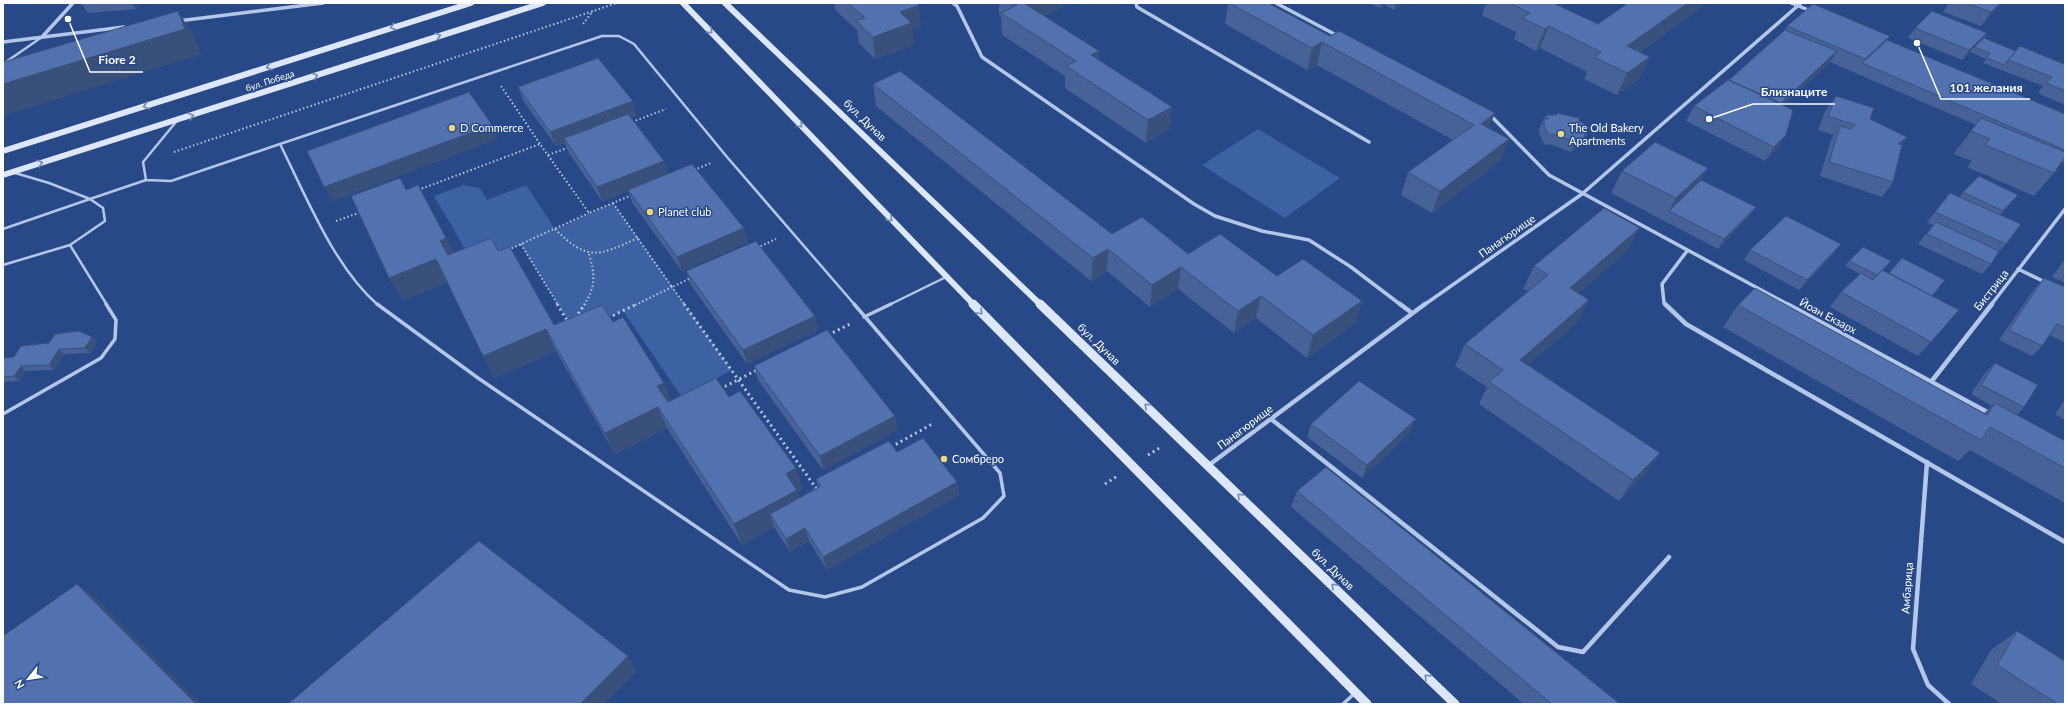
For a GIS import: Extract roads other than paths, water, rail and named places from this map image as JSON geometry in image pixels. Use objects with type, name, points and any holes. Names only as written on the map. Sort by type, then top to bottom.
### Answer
[{"type":"main road","name":"бул. Победа","points":[[3,151],[471,3]]},
{"type":"main road","name":"бул. Победа","points":[[3,175],[543,3]]},
{"type":"main road","points":[[683,3],[946,277],[1367,704]]},
{"type":"main road","name":"бул. Дунав","points":[[725,3],[1209,466],[1455,704]]},
{"type":"street","points":[[42,38],[73,3]]},
{"type":"street","points":[[175,21],[323,3]]},
{"type":"street","points":[[953,3],[957,6],[982,57],[1194,204],[1215,216],[1262,231],[1308,240],[1351,268],[1412,313]]},
{"type":"street","points":[[1136,3],[1137,7],[1369,142]]},
{"type":"street","points":[[1276,3],[1340,37]]},
{"type":"street","points":[[1791,3],[1800,4],[1812,12]]},
{"type":"street","name":"Панагюрище","points":[[1209,466],[1412,313],[1582,194],[1800,4]]},
{"type":"street","points":[[3,42],[128,27]]},
{"type":"street","name":"Йоан Екзарх","points":[[1488,113],[1503,126],[1532,160],[1549,175],[1991,415]]},
{"type":"street","name":"Бистрица","points":[[1931,382],[2065,209]]},
{"type":"street","points":[[1687,251],[1662,284],[1664,303],[1686,324],[2065,542]]},
{"type":"street","points":[[2018,269],[2052,285]]},
{"type":"street","points":[[1271,419],[1558,647],[1583,652],[1670,557]]},
{"type":"street","name":"Амбарица","points":[[1927,462],[1913,649],[1928,685],[1949,704]]},
{"type":"lane","points":[[3,229],[146,180],[171,181],[492,72],[602,36],[619,36],[634,44],[726,157],[1000,473],[1004,496],[983,518],[862,587],[825,597],[789,590],[478,378],[377,304],[357,284],[321,227],[280,144]]},
{"type":"lane","points":[[3,64],[42,38]]},
{"type":"lane","points":[[146,180],[143,162],[176,121]]},
{"type":"lane","points":[[3,265],[70,245],[104,221],[103,208],[90,199],[49,183],[12,172]]},
{"type":"lane","points":[[3,414],[101,358],[115,339],[116,320],[70,245]]},
{"type":"lane","points":[[864,317],[946,277]]},
{"type":"lane","points":[[1343,704],[1356,693]]},
{"type":"place","name":"Fiore 2","points":[[68,19]]},
{"type":"place","name":"101 желания","points":[[1917,43]]},
{"type":"place","name":"Близнаците","points":[[1709,119]]},
{"type":"place","name":"D Commerce","points":[[452,128]]},
{"type":"place","name":"The Old Bakery Apartments","points":[[1561,134]]},
{"type":"place","name":"Planet club","points":[[650,212]]},
{"type":"place","name":"Сомбреро","points":[[944,459]]}]
